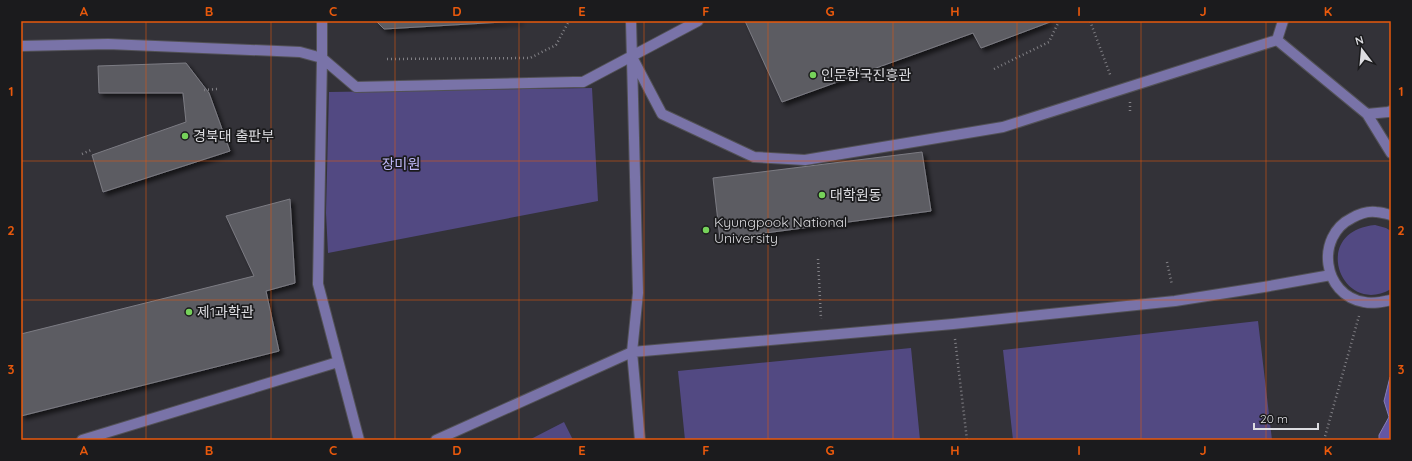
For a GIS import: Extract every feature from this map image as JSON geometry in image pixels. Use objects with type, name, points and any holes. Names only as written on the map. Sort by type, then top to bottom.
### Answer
[{"type":"street","points":[[322,21],[318,284],[359,440]]},
{"type":"street","points":[[631,21],[638,293],[632,352],[640,440]]},
{"type":"street","points":[[21,46],[108,44],[300,52],[322,58],[356,87],[583,82],[698,21]]},
{"type":"street","points":[[1277,40],[1284,21]]},
{"type":"street","points":[[632,57],[662,114],[754,157],[805,160],[1003,128],[1277,40]]},
{"type":"street","points":[[1277,40],[1367,114],[1391,154]]},
{"type":"street","points":[[1367,114],[1391,111]]},
{"type":"street","points":[[1391,215],[1375,212],[1360,214],[1345,221],[1335,233],[1329,246],[1327,260],[1331,275],[1338,287],[1349,297],[1363,302],[1377,303],[1391,300]]},
{"type":"street","points":[[436,440],[632,352],[953,324],[1175,301],[1331,275]]},
{"type":"street","points":[[82,440],[338,362]]},
{"type":"path","points":[[387,59],[530,58],[556,45],[569,21]]},
{"type":"path","points":[[994,69],[1049,42],[1059,21]]},
{"type":"path","points":[[1090,21],[1110,73],[1114,92]]},
{"type":"path","points":[[204,90],[217,89]]},
{"type":"path","points":[[1130,98],[1130,114]]},
{"type":"path","points":[[82,154],[91,150]]},
{"type":"path","points":[[818,259],[822,336]]},
{"type":"path","points":[[1167,262],[1175,301]]},
{"type":"path","points":[[1324,440],[1363,302]]},
{"type":"path","points":[[953,324],[967,440]]},
{"type":"green space","name":"장미원","points":[[592,88],[598,201],[328,253],[326,213],[329,92]]},
{"type":"green space","points":[[1375,225],[1391,231],[1391,289],[1373,295],[1358,292],[1347,283],[1340,270],[1338,256],[1343,242],[1355,231]]},
{"type":"green space","points":[[1258,321],[1272,440],[1013,440],[1003,350]]},
{"type":"green space","points":[[911,348],[920,440],[685,440],[678,371]]},
{"type":"green space","points":[[564,422],[573,440],[529,440]]},
{"type":"shaded area","points":[[1390,377],[1391,440],[1379,440],[1379,435],[1389,417],[1384,401]]},
{"type":"building","points":[[376,21],[520,21],[384,29]]},
{"type":"building","name":"인문한국진흥관","points":[[745,21],[1050,22],[981,48],[973,33],[782,102]]},
{"type":"building","name":"경북대 출판부","points":[[186,63],[209,93],[230,151],[103,192],[92,155],[186,122],[183,93],[99,93],[98,66]]},
{"type":"building","name":"대학원동","points":[[922,152],[931,211],[720,239],[713,178]]},
{"type":"building","name":"제1과학관","points":[[290,199],[295,283],[266,291],[279,351],[21,416],[21,334],[254,276],[226,216]]},
{"type":"place","name":"인문한국진흥관","points":[[813,75]]},
{"type":"place","name":"경북대 출판부","points":[[185,136]]},
{"type":"place","name":"대학원동","points":[[822,195]]},
{"type":"place","name":"Kyungpook National University","points":[[706,230]]},
{"type":"place","name":"제1과학관","points":[[189,312]]}]
